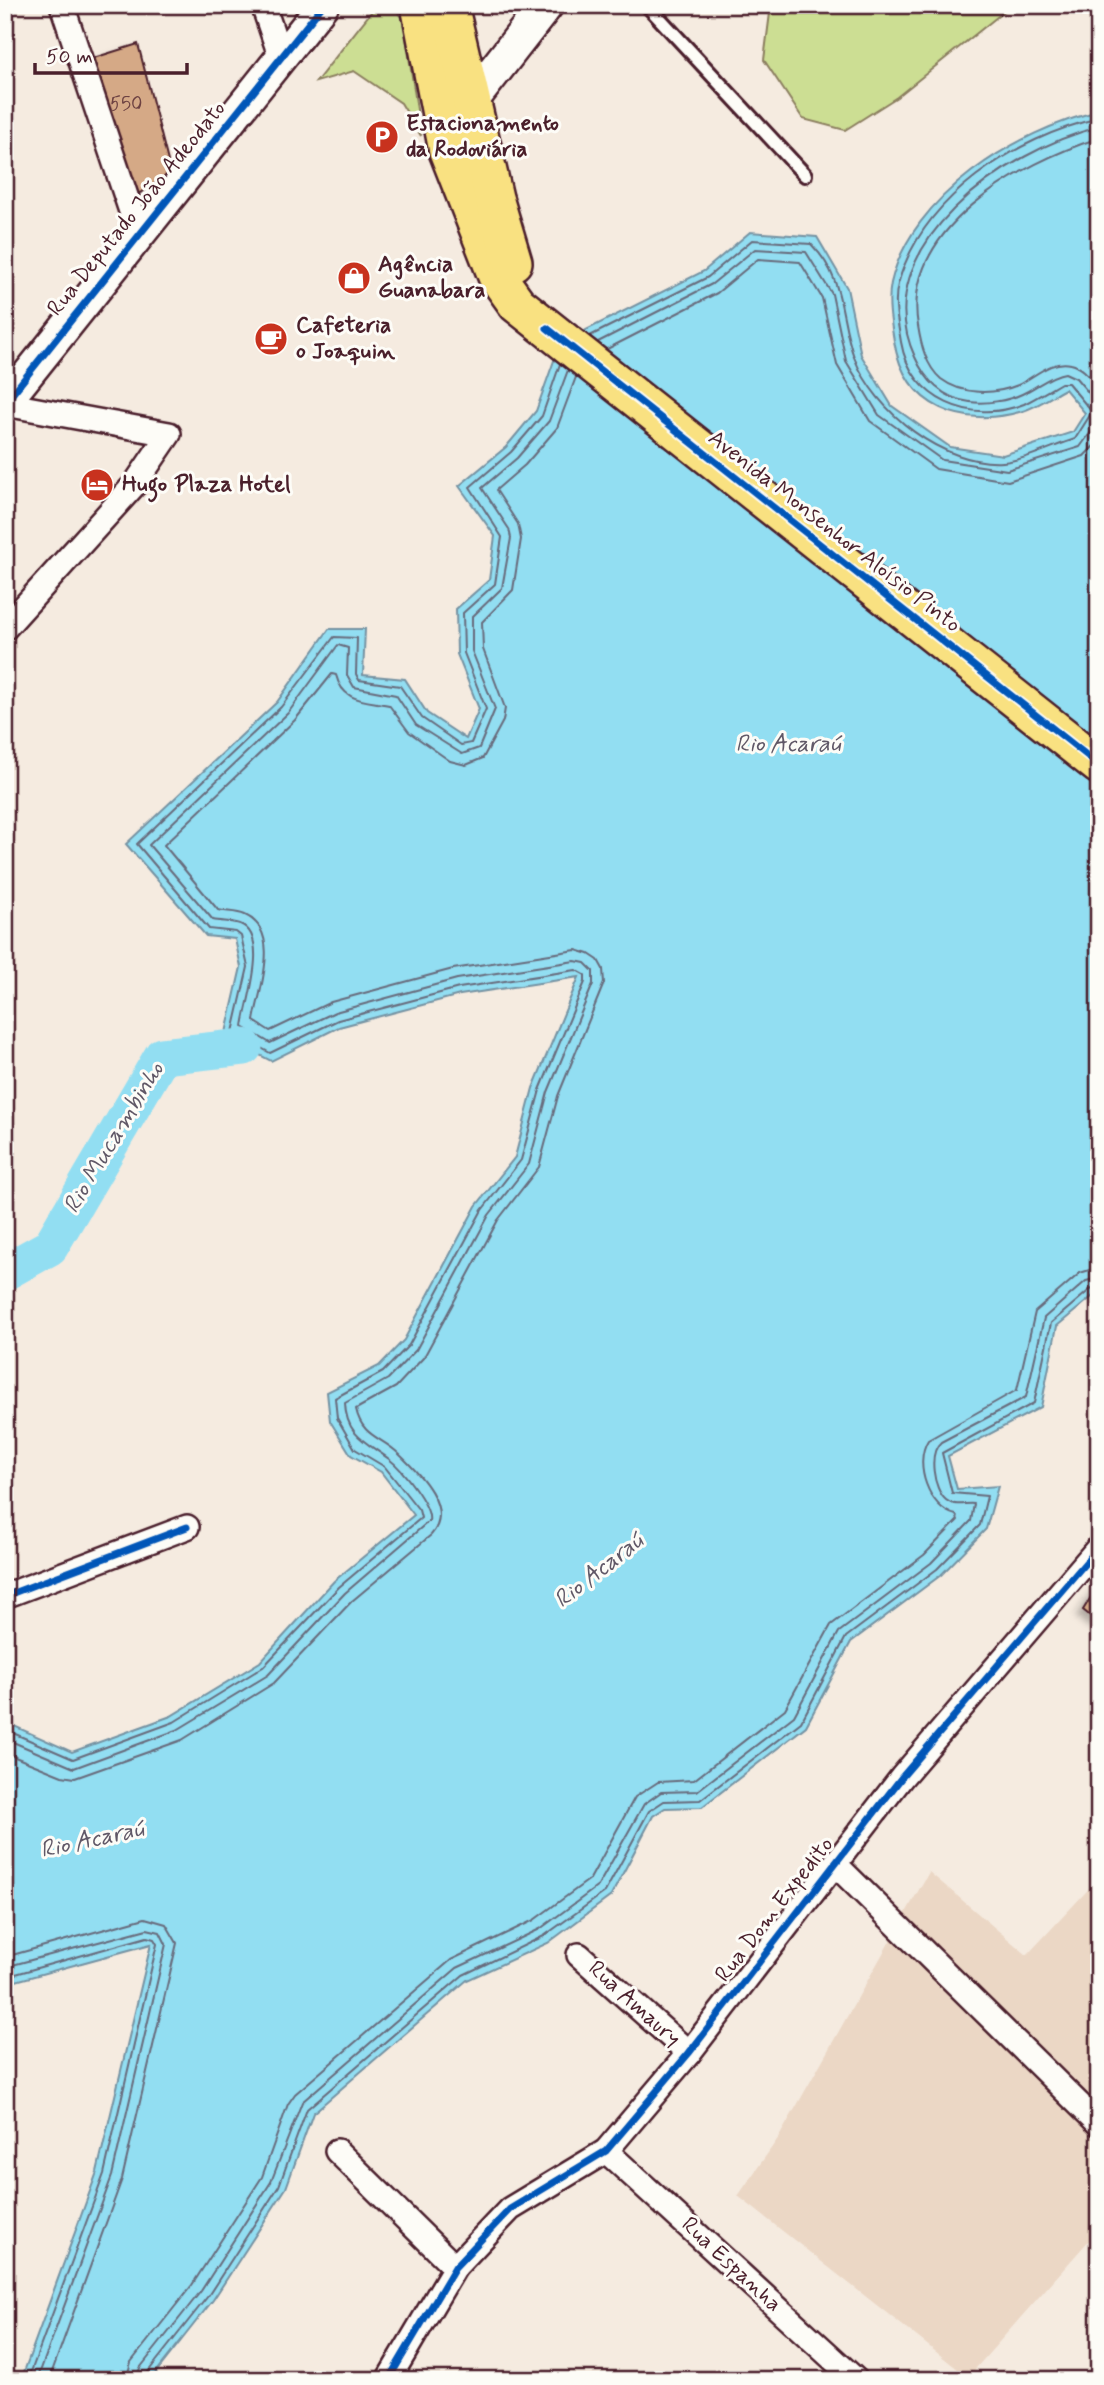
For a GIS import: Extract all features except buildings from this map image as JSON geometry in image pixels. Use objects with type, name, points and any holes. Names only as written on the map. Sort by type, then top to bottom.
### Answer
[{"type":"main road","name":"Avenida Monsenhor Aloísio Pinto","points":[[420,5],[508,247],[547,328],[1099,765]]},
{"type":"main road","name":"Avenida Monsenhor Aloísio Pinto","points":[[449,5],[455,104]]},
{"type":"main road","points":[[455,104],[545,5]]},
{"type":"street","points":[[62,5],[140,238]]},
{"type":"street","points":[[263,5],[281,58]]},
{"type":"street","name":"Rua Deputado João Adeodato","points":[[5,403],[140,238],[323,5]]},
{"type":"street","points":[[5,403],[169,434],[135,484],[5,628]]},
{"type":"street","points":[[5,1596],[187,1527]]},
{"type":"street","name":"Rua Dom Expedito","points":[[388,2380],[455,2267],[510,2208],[606,2151],[688,2053],[902,1777],[1099,1547]]},
{"type":"street","points":[[835,1864],[1099,2124]]},
{"type":"street","name":"Rua Amaury","points":[[579,1955],[688,2053]]},
{"type":"street","points":[[337,2151],[455,2267]]},
{"type":"street","name":"Rua Espanha","points":[[606,2151],[856,2380]]},
{"type":"lane","points":[[647,5],[805,175]]},
{"type":"shaded area","points":[[929,1872],[1027,1955],[1099,1878],[1099,2229],[968,2377],[738,2196],[779,2137]]},
{"type":"green space","points":[[771,5],[1012,5],[897,97],[845,130],[803,119],[764,60]]},
{"type":"green space","points":[[395,7],[404,23],[421,136],[401,103],[354,71],[316,82],[372,11]]},
{"type":"water","name":"Rio Acaraú","points":[[1099,111],[1099,1291],[1057,1326],[1041,1407],[948,1456],[957,1489],[998,1486],[986,1529],[941,1575],[851,1642],[806,1726],[702,1807],[665,1808],[653,1816],[611,1896],[548,1943],[467,1980],[313,2113],[286,2188],[213,2300],[150,2380],[21,2380],[97,2172],[151,1944],[5,1984],[5,1728],[12,1725],[72,1752],[171,1716],[260,1662],[334,1581],[414,1515],[381,1472],[351,1455],[330,1421],[327,1392],[379,1366],[404,1340],[476,1206],[515,1157],[533,1088],[579,977],[460,995],[339,1027],[271,1061],[225,1037],[241,967],[235,939],[206,936],[126,844],[277,702],[329,629],[365,629],[363,675],[405,679],[427,713],[466,739],[479,709],[457,654],[456,609],[489,580],[495,536],[459,486],[506,447],[536,411],[556,355],[586,330],[704,271],[750,232],[817,237],[847,288],[861,355],[892,406],[950,447],[1003,455],[1073,432],[1085,413],[1065,389],[1028,409],[1001,416],[959,414],[940,408],[924,397],[910,383],[900,364],[891,320],[890,290],[902,251],[920,222],[944,195],[1002,151],[1067,120]]},
{"type":"waterway","name":"Rio Mucambinho","points":[[5,1272],[50,1247],[162,1056],[244,1047]]},
{"type":"cycle path","points":[[5,403],[323,5]]},
{"type":"cycle path","points":[[547,328],[1099,765]]},
{"type":"cycle path","points":[[5,1596],[187,1527]]},
{"type":"cycle path","points":[[388,2380],[455,2267],[510,2209],[606,2151],[689,2053],[902,1777],[1099,1547]]},
{"type":"place","name":"Estacionamento da Rodoviária","points":[[382,137]]},
{"type":"place","name":"Agência Guanabara","points":[[354,278]]},
{"type":"place","name":"Cafeteria o Joaquin","points":[[271,339]]},
{"type":"place","name":"Hugo Plaza Hotel","points":[[97,485]]}]
